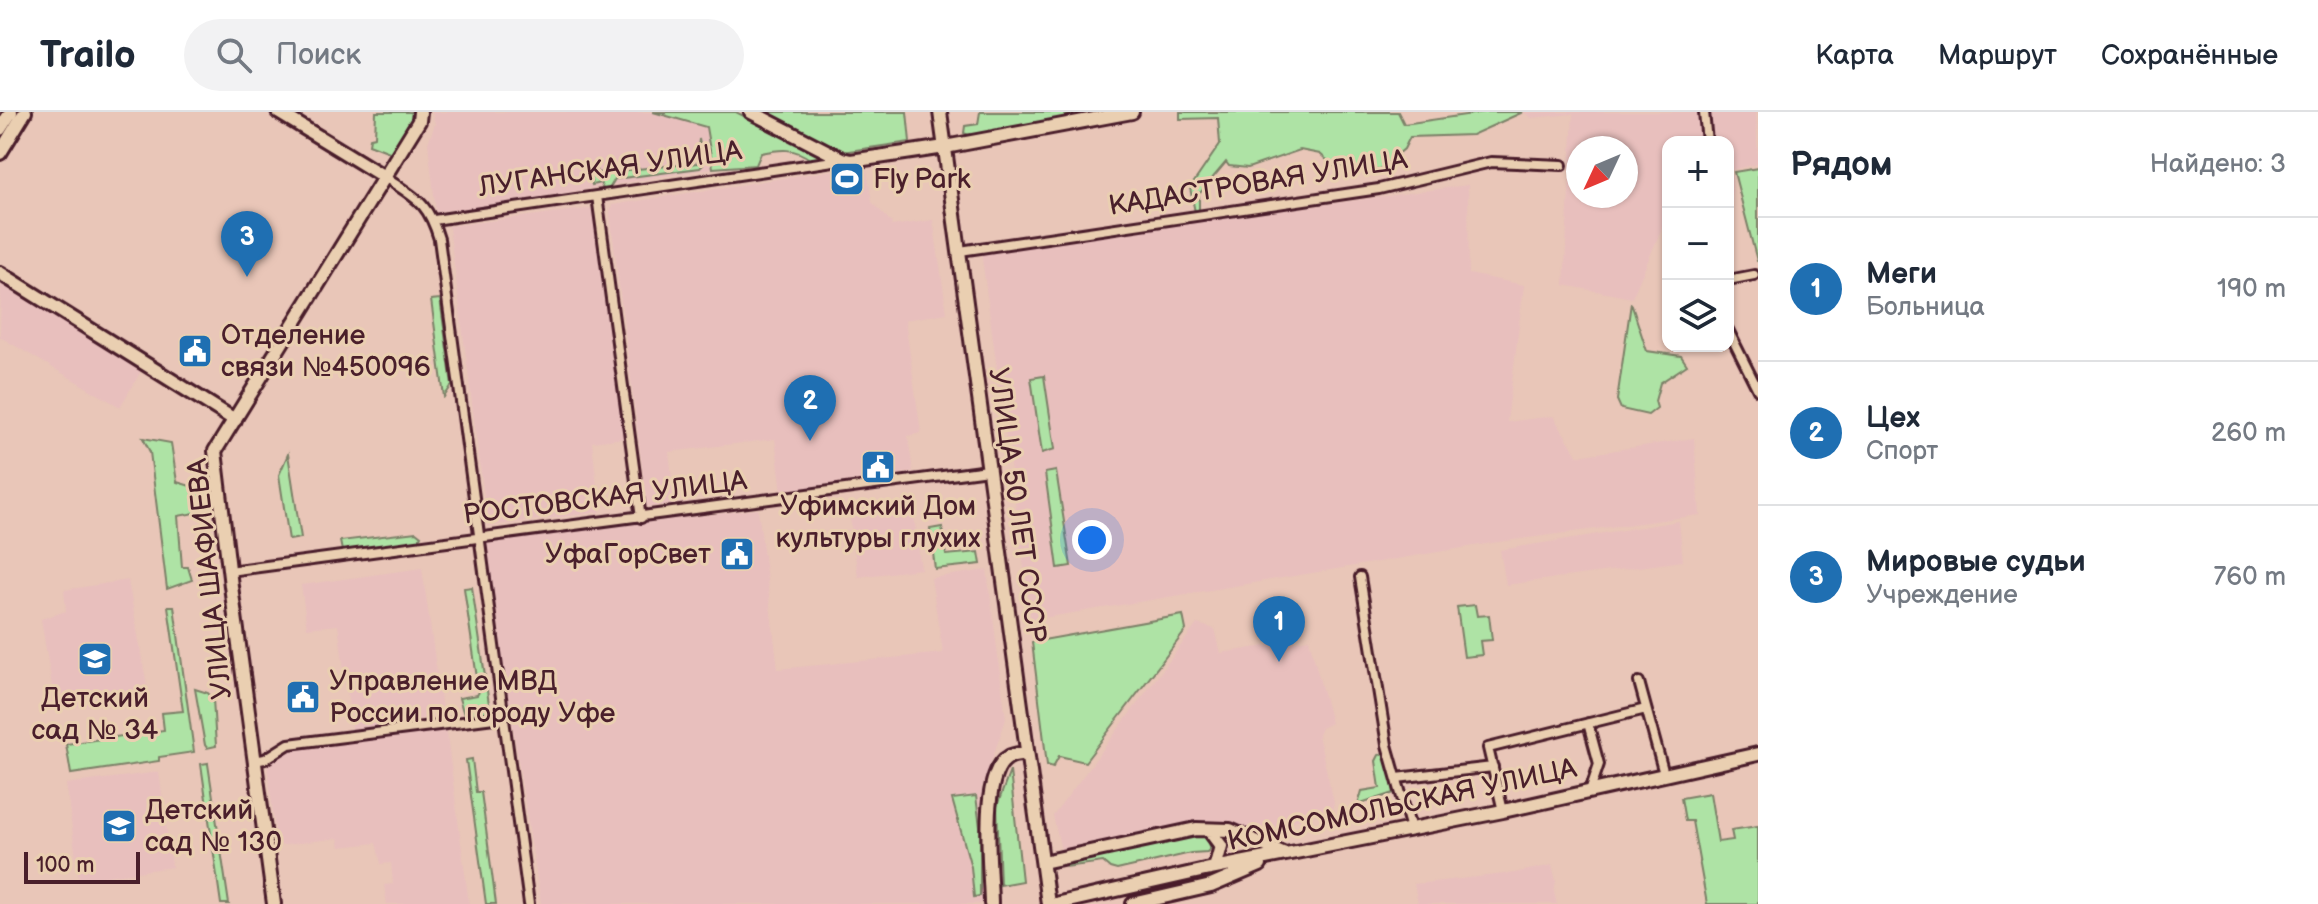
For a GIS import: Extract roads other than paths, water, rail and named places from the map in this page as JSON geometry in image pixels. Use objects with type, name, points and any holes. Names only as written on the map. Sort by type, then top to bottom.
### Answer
[{"type":"main road","points":[[0,129],[11,112]]},
{"type":"main road","points":[[0,153],[25,112]]},
{"type":"main road","points":[[278,112],[386,178]]},
{"type":"main road","name":"УЛИЦА ШАФИЕВА","points":[[274,904],[215,451],[386,178],[419,121],[420,112]]},
{"type":"main road","points":[[751,112],[842,159],[868,159],[945,147],[1132,112]]},
{"type":"main road","name":"УЛИЦА 50 ЛЕТ СССР","points":[[940,112],[1048,904]]},
{"type":"main road","points":[[0,273],[235,420]]},
{"type":"main road","points":[[991,904],[989,797],[1001,764],[1009,757],[1027,753]]},
{"type":"main road","name":"КОМСОМОЛЬСКАЯ УЛИЦА","points":[[1055,904],[1210,869],[1503,811],[1758,754]]},
{"type":"main road","points":[[1209,830],[1221,846],[1210,869]]},
{"type":"main road","points":[[1043,862],[1172,832],[1209,830],[1230,830],[1285,854]]},
{"type":"main road","points":[[1133,904],[1211,886],[1285,854]]},
{"type":"street","points":[[1704,112],[1706,136]]},
{"type":"street","name":"ЛУГАНСКАЯ УЛИЦА","points":[[434,220],[842,159]]},
{"type":"street","name":"КАДАСТРОВАЯ УЛИЦА","points":[[960,251],[1379,189],[1491,162],[1562,165]]},
{"type":"street","points":[[386,178],[425,205],[434,220],[439,239],[529,904]]},
{"type":"street","points":[[597,196],[641,518]]},
{"type":"street","points":[[1734,279],[1754,275]]},
{"type":"street","points":[[1734,342],[1758,390]]},
{"type":"street","name":"РОСТОВСКАЯ УЛИЦА","points":[[229,571],[988,470]]},
{"type":"street","points":[[1360,577],[1387,745],[1411,829]]},
{"type":"street","points":[[1639,682],[1664,774]]},
{"type":"street","points":[[1503,811],[1488,748],[1646,709]]},
{"type":"street","points":[[254,761],[265,759],[289,744],[502,717]]},
{"type":"street","points":[[1588,723],[1599,764],[1590,791]]},
{"type":"street","points":[[1397,778],[1493,767]]},
{"type":"place","name":"Fly Park","points":[[847,179]]},
{"type":"place","name":"Мировые судьи","points":[[247,277]]},
{"type":"place","name":"Отделение связи №450096","points":[[195,351]]},
{"type":"place","name":"Цех","points":[[810,441]]},
{"type":"place","name":"Уфимский Дом культуры глухих","points":[[878,467]]},
{"type":"place","name":"УфаГорСвет","points":[[737,554]]},
{"type":"place","name":"Детский сад № 34","points":[[95,659]]},
{"type":"place","name":"Меги","points":[[1279,662]]},
{"type":"place","name":"Управление МВД России по городу Уфе","points":[[303,697]]},
{"type":"place","name":"Детский сад № 130","points":[[119,826]]}]
